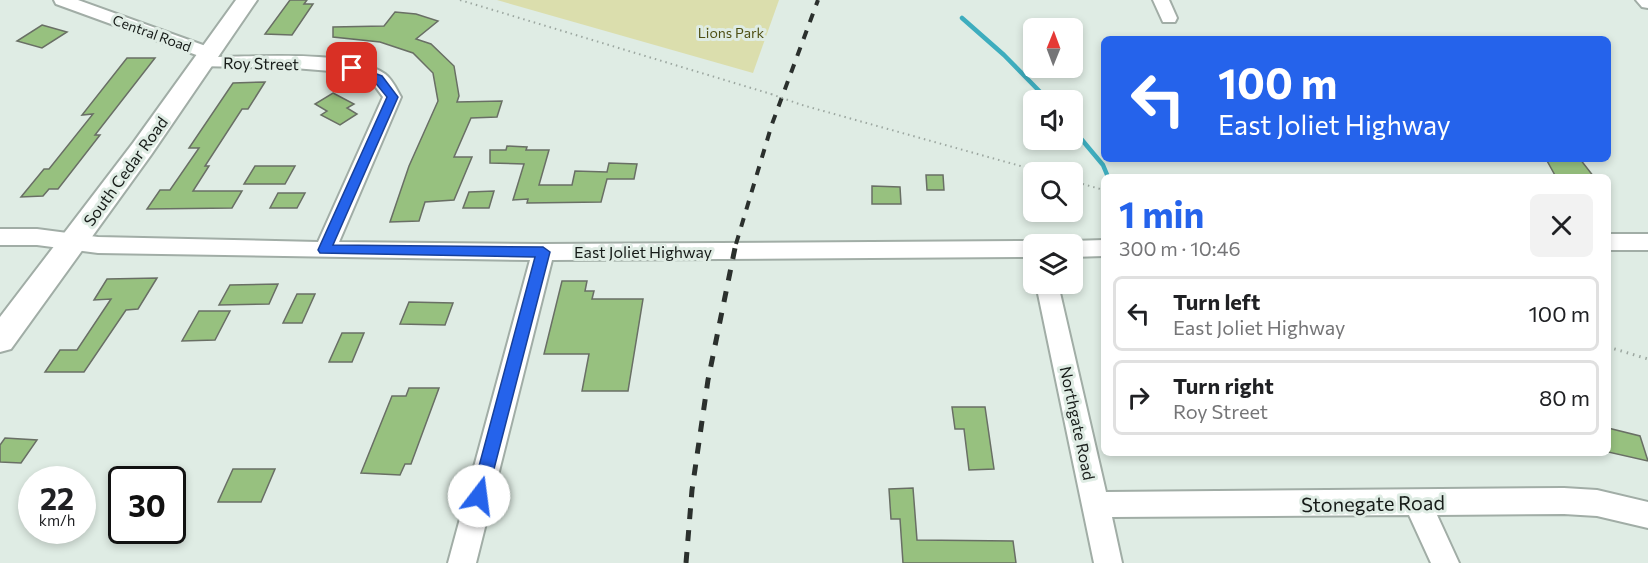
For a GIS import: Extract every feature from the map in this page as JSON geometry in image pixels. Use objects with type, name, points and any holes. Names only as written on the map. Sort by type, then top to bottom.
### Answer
[{"type":"main road","name":"South Cedar Road","points":[[0,340],[247,0]]},
{"type":"street","name":"Central Road","points":[[62,0],[205,58]]},
{"type":"street","points":[[1161,0],[1169,18]]},
{"type":"street","points":[[1644,0],[1648,3]]},
{"type":"street","name":"Roy Street","points":[[205,58],[313,63],[352,68],[378,78],[392,97],[325,250]]},
{"type":"street","name":"East Joliet Highway","points":[[0,237],[37,237],[98,245],[325,250],[543,252],[1023,249]]},
{"type":"street","points":[[1611,242],[1648,242]]},
{"type":"street","points":[[1083,249],[1101,248]]},
{"type":"street","points":[[462,563],[543,252]]},
{"type":"street","name":"Northgate Road","points":[[1049,294],[1108,563]]},
{"type":"street","name":"Stonegate Road","points":[[1096,506],[1564,501],[1597,502],[1648,515]]},
{"type":"street","points":[[1417,502],[1445,563]]},
{"type":"path","points":[[460,0],[802,105],[1023,167]]},
{"type":"path","points":[[1083,184],[1101,189]]},
{"type":"path","points":[[1611,348],[1648,359]]},
{"type":"green space","name":"Lions Park","points":[[497,0],[779,0],[753,73]]},
{"type":"building","points":[[290,0],[307,0],[304,4],[313,4],[292,35],[265,34]]},
{"type":"building","points":[[395,12],[416,14],[438,21],[416,39],[431,44],[454,66],[459,96],[457,102],[502,101],[497,117],[471,118],[454,157],[472,157],[454,200],[425,202],[419,221],[390,222],[409,166],[438,101],[433,73],[413,53],[380,42],[333,37],[333,27],[384,26]]},
{"type":"building","points":[[42,25],[67,32],[42,48],[17,41]]},
{"type":"building","points":[[127,58],[155,58],[95,135],[100,135],[58,189],[49,189],[43,196],[21,197],[44,169],[49,169],[93,114],[82,115]]},
{"type":"building","points":[[265,82],[248,109],[242,109],[205,166],[209,166],[193,191],[242,191],[232,208],[147,209],[160,190],[170,190],[199,148],[189,148],[233,83]]},
{"type":"building","points":[[333,93],[354,104],[347,108],[357,114],[340,125],[321,115],[327,111],[315,104]]},
{"type":"building","points":[[507,146],[527,147],[526,150],[549,150],[539,185],[572,185],[575,171],[607,172],[609,163],[637,164],[634,179],[607,179],[601,202],[527,203],[528,199],[513,200],[524,164],[490,163],[490,150],[506,150]]},
{"type":"building","points":[[1548,162],[1582,162],[1592,174],[1554,174]]},
{"type":"building","points":[[255,166],[295,166],[285,184],[244,184]]},
{"type":"building","points":[[926,175],[943,175],[944,190],[927,190]]},
{"type":"building","points":[[872,186],[900,187],[901,204],[872,204]]},
{"type":"building","points":[[494,191],[489,208],[463,208],[469,192]]},
{"type":"building","points":[[278,193],[305,193],[297,208],[270,208]]},
{"type":"building","points":[[157,278],[138,309],[126,310],[84,372],[45,372],[60,350],[77,350],[111,299],[94,300],[107,279]]},
{"type":"building","points":[[562,281],[587,281],[585,291],[594,291],[592,299],[643,299],[628,391],[582,391],[589,354],[544,354]]},
{"type":"building","points":[[278,284],[269,304],[219,305],[230,285]]},
{"type":"building","points":[[297,294],[315,294],[302,323],[283,323]]},
{"type":"building","points":[[409,302],[453,303],[445,325],[400,324]]},
{"type":"building","points":[[199,311],[230,311],[215,340],[182,341]]},
{"type":"building","points":[[342,333],[364,333],[352,362],[329,362]]},
{"type":"building","points":[[409,388],[439,388],[411,464],[405,464],[400,475],[361,473],[392,396],[406,396]]},
{"type":"building","points":[[952,407],[985,407],[994,469],[969,470],[964,429],[955,429]]},
{"type":"building","points":[[1611,429],[1640,436],[1648,461],[1611,453]]},
{"type":"building","points":[[5,438],[37,440],[21,463],[0,462],[0,445]]},
{"type":"building","points":[[233,469],[275,469],[261,502],[218,502]]},
{"type":"building","points":[[913,488],[917,540],[1013,541],[1016,563],[903,563],[900,519],[891,519],[889,489]]},
{"type":"waterway","points":[[962,18],[1004,55],[1038,90]]},
{"type":"waterway","points":[[1083,141],[1103,165],[1107,174]]},
{"type":"railway","points":[[736,244],[772,124],[818,0]]},
{"type":"railway","points":[[686,563],[692,490],[708,380],[736,243]]},
{"type":"route","points":[[352,68],[378,78],[392,97],[385,118],[325,250],[543,252],[479,496]]}]
